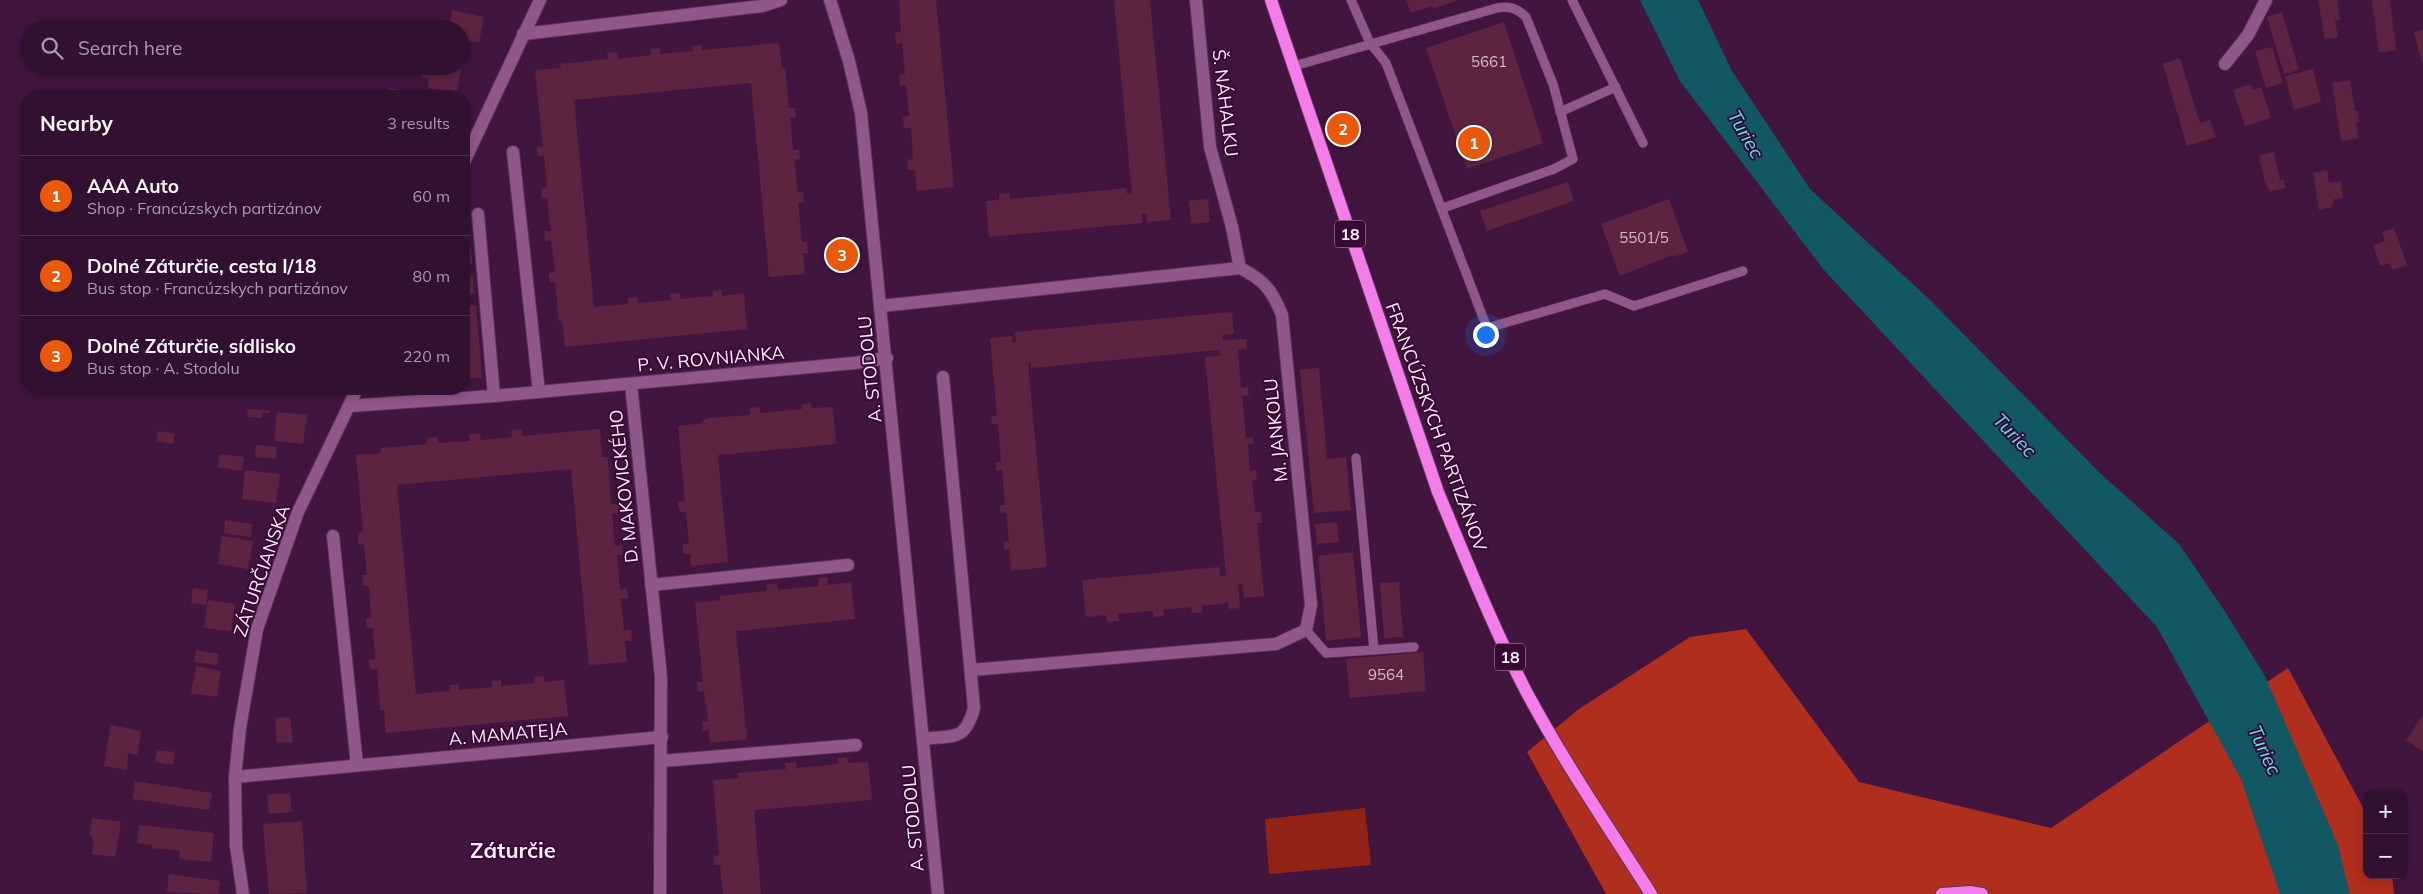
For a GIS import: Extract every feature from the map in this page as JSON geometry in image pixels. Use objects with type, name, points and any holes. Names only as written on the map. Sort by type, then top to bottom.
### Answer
[{"type":"main road","name":"FRANCÚZSKYCH PARTIZÁNOV","points":[[1271,0],[1438,492],[1473,576],[1522,683],[1553,739],[1651,894]]},
{"type":"main road","points":[[1942,894],[1970,892],[1982,894]]},
{"type":"street","points":[[470,149],[540,0]]},
{"type":"street","points":[[523,34],[762,6],[781,0]]},
{"type":"street","name":"A. STODOLU","points":[[830,0],[849,61],[861,113],[938,894]]},
{"type":"street","name":"Š. NÁHALKU","points":[[1196,0],[1210,146],[1232,227],[1240,268]]},
{"type":"street","points":[[2225,64],[2248,35],[2266,0]]},
{"type":"street","points":[[513,152],[539,392]]},
{"type":"street","points":[[478,214],[494,396]]},
{"type":"street","points":[[881,306],[1240,268]]},
{"type":"street","name":"M. JANKOLU","points":[[1240,268],[1256,276],[1274,293],[1282,315],[1312,605],[1306,630]]},
{"type":"street","name":"P. V. ROVNIANKA","points":[[349,406],[631,384],[854,363],[886,358]]},
{"type":"street","name":"A. STODOLU","points":[[923,739],[960,734],[969,726],[974,708],[942,377]]},
{"type":"street","name":"D. MAKOVICKÉHO","points":[[631,384],[661,677],[660,894]]},
{"type":"street","name":"ZÁTURČIANSKA","points":[[243,894],[236,846],[235,777],[240,728],[257,629],[298,512],[354,395]]},
{"type":"street","points":[[333,536],[357,765]]},
{"type":"street","name":"D. MAKOVICKÉHO","points":[[651,585],[848,565]]},
{"type":"street","points":[[971,670],[1276,644],[1306,630]]},
{"type":"street","name":"A. MAMATEJA","points":[[235,777],[662,737]]},
{"type":"street","points":[[662,761],[856,745]]},
{"type":"lane","points":[[1351,0],[1370,43],[1386,63],[1443,208],[1487,328],[1604,294],[1634,306],[1743,272]]},
{"type":"lane","points":[[1572,0],[1643,143]]},
{"type":"lane","points":[[1294,66],[1496,8],[1509,6],[1519,10],[1526,17],[1553,84],[1572,159],[1554,170],[1443,208]]},
{"type":"lane","points":[[1560,112],[1616,87]]},
{"type":"lane","points":[[1356,458],[1374,650]]},
{"type":"lane","points":[[1306,630],[1326,653],[1414,647]]},
{"type":"shaded area","points":[[1746,629],[1859,782],[2051,828],[2288,668],[2363,808],[2363,879],[2392,879],[2394,894],[1606,894],[1527,752],[1579,709],[1690,637]]},
{"type":"shaded area","points":[[1365,808],[1371,865],[1269,874],[1265,819]]},
{"type":"water","name":"Turiec","points":[[1640,0],[1698,0],[1732,71],[1810,189],[1929,299],[2101,474],[2179,544],[2224,610],[2265,676],[2338,845],[2350,894],[2280,894],[2241,779],[2157,627],[1824,270],[1680,81]]},
{"type":"building","points":[[899,0],[936,0],[954,187],[917,191],[915,170],[908,170],[907,160],[913,159],[911,128],[904,128],[903,117],[909,116],[906,85],[900,86],[899,75],[905,74],[902,43],[896,44],[895,33],[901,32]]},
{"type":"building","points":[[1114,0],[1150,0],[1171,220],[1147,222],[1147,214],[1142,214],[1143,223],[989,237],[986,201],[999,200],[999,194],[1009,193],[1010,199],[1127,188],[1127,194],[1132,194]]},
{"type":"building","points":[[1406,0],[1458,0],[1433,9],[1432,6],[1411,13]]},
{"type":"building","points":[[2318,0],[2337,0],[2340,20],[2335,21],[2338,37],[2325,39]]},
{"type":"building","points":[[2372,0],[2390,0],[2396,50],[2379,53]]},
{"type":"building","points":[[452,10],[484,17],[479,43],[470,41],[470,20],[450,20]]},
{"type":"building","points":[[2282,12],[2299,70],[2284,74],[2267,17]]},
{"type":"building","points":[[1504,22],[1543,143],[1467,169],[1426,48]]},
{"type":"building","points":[[2423,30],[2423,63],[2422,63],[2414,32]]},
{"type":"building","points":[[779,43],[782,69],[785,68],[789,108],[795,108],[796,117],[790,118],[793,150],[799,150],[800,159],[794,160],[798,192],[803,192],[804,202],[798,203],[802,242],[807,242],[808,253],[803,253],[805,274],[769,277],[751,83],[574,100],[594,307],[628,304],[628,298],[637,297],[638,303],[671,300],[670,294],[680,293],[681,299],[713,296],[713,291],[722,290],[722,296],[744,293],[747,329],[565,347],[562,321],[559,321],[555,282],[550,282],[549,277],[549,273],[555,272],[551,240],[545,241],[544,231],[551,231],[547,198],[542,198],[541,188],[547,187],[544,156],[538,156],[537,150],[537,147],[543,146],[535,70],[561,68],[560,64],[608,59],[607,53],[617,52],[618,59],[651,55],[650,49],[660,48],[660,54],[693,51],[692,46],[702,45],[702,50]]},
{"type":"building","points":[[2272,47],[2283,83],[2266,88],[2255,51]]},
{"type":"building","points":[[2180,58],[2200,123],[2210,120],[2216,137],[2187,146],[2163,64]]},
{"type":"building","points":[[2313,69],[2321,102],[2294,110],[2285,76]]},
{"type":"building","points":[[422,75],[460,75],[457,90],[428,88],[429,78],[422,77]]},
{"type":"building","points":[[2350,80],[2355,111],[2358,111],[2359,122],[2356,122],[2359,138],[2341,141],[2332,83]]},
{"type":"building","points":[[2251,84],[2253,90],[2261,87],[2271,118],[2245,126],[2233,90]]},
{"type":"building","points":[[2274,152],[2280,180],[2284,179],[2285,188],[2270,191],[2265,183],[2259,155]]},
{"type":"building","points":[[2327,170],[2329,183],[2341,181],[2343,198],[2334,199],[2332,207],[2319,210],[2313,173]]},
{"type":"building","points":[[1568,182],[1574,201],[1487,231],[1480,211]]},
{"type":"building","points":[[1208,199],[1210,222],[1191,224],[1189,201]]},
{"type":"building","points":[[1669,199],[1688,252],[1673,257],[1672,255],[1620,276],[1601,224]]},
{"type":"building","points":[[2394,228],[2407,265],[2392,270],[2390,263],[2380,266],[2373,245],[2385,241],[2382,232]]},
{"type":"building","points":[[470,238],[472,264],[470,264]]},
{"type":"building","points":[[470,275],[473,275],[474,294],[470,294]]},
{"type":"building","points":[[476,305],[482,378],[470,379],[470,306]]},
{"type":"building","points":[[1232,312],[1234,334],[1223,335],[1223,340],[1246,339],[1247,349],[1238,350],[1241,388],[1248,387],[1249,395],[1242,396],[1246,438],[1253,437],[1254,444],[1248,444],[1250,471],[1256,470],[1257,480],[1252,481],[1255,512],[1261,512],[1262,523],[1257,523],[1264,596],[1244,598],[1242,584],[1238,585],[1240,608],[1229,609],[1228,603],[1202,606],[1202,613],[1192,613],[1191,607],[1163,610],[1164,616],[1153,617],[1153,611],[1118,614],[1119,621],[1107,622],[1106,615],[1086,617],[1082,580],[1219,567],[1220,576],[1226,576],[1205,357],[1220,356],[1219,350],[1031,368],[1031,363],[1028,363],[1047,567],[1011,571],[1009,549],[1004,549],[1004,542],[1009,541],[1006,512],[1000,513],[1000,505],[1005,505],[1002,470],[996,470],[996,462],[1001,462],[998,424],[992,424],[991,416],[997,416],[990,338],[1012,336],[1013,343],[1016,342],[1015,332]]},
{"type":"building","points":[[1319,368],[1327,459],[1346,457],[1351,510],[1314,513],[1300,370]]},
{"type":"building","points":[[811,403],[812,408],[833,407],[836,444],[718,455],[728,562],[691,566],[690,554],[684,554],[683,549],[683,544],[689,544],[686,512],[680,512],[678,502],[685,501],[678,426],[703,423],[703,420],[708,418],[750,415],[750,408],[760,407],[760,413],[802,409],[802,404]]},
{"type":"building","points":[[248,409],[270,411],[270,413],[263,412],[262,418],[247,417]]},
{"type":"building","points":[[277,412],[307,415],[303,444],[274,441]]},
{"type":"building","points":[[522,429],[522,436],[600,429],[602,457],[607,457],[608,461],[611,504],[618,503],[619,513],[612,513],[615,546],[622,545],[623,555],[617,555],[620,589],[627,588],[628,599],[621,599],[624,630],[631,630],[632,641],[625,641],[627,662],[589,665],[571,469],[397,485],[416,694],[450,691],[449,685],[459,684],[459,690],[492,687],[492,681],[501,680],[501,686],[535,683],[534,677],[544,676],[544,682],[564,680],[568,716],[386,733],[384,710],[380,710],[377,669],[371,670],[369,660],[375,659],[373,628],[367,628],[366,618],[371,618],[369,586],[363,586],[362,575],[367,575],[364,544],[359,545],[358,539],[358,533],[363,532],[356,455],[381,453],[381,448],[427,444],[427,438],[437,437],[438,443],[470,441],[469,434],[480,433],[481,440],[512,437],[511,430]]},
{"type":"building","points":[[158,431],[175,434],[173,444],[157,441]]},
{"type":"building","points":[[256,445],[277,447],[276,459],[255,457]]},
{"type":"building","points":[[220,454],[244,457],[242,471],[218,467]]},
{"type":"building","points":[[245,470],[280,474],[276,503],[242,499]]},
{"type":"building","points":[[225,520],[252,524],[251,537],[224,533]]},
{"type":"building","points":[[1337,522],[1339,542],[1317,544],[1315,524]]},
{"type":"building","points":[[222,536],[253,541],[248,569],[218,564]]},
{"type":"building","points":[[1353,552],[1361,637],[1326,641],[1318,556]]},
{"type":"building","points":[[827,577],[828,585],[851,582],[855,619],[736,631],[747,739],[710,743],[709,730],[703,731],[702,721],[708,721],[704,691],[698,692],[697,682],[703,682],[695,603],[720,600],[720,596],[767,591],[766,585],[777,583],[778,590],[819,586],[818,578]]},
{"type":"building","points":[[1399,582],[1403,637],[1384,638],[1380,583]]},
{"type":"building","points":[[193,588],[208,590],[206,605],[191,603]]},
{"type":"building","points":[[208,600],[235,604],[231,631],[204,628]]},
{"type":"building","points":[[196,650],[219,654],[217,665],[194,662]]},
{"type":"building","points":[[1423,652],[1426,691],[1350,698],[1346,659]]},
{"type":"building","points":[[196,666],[221,671],[217,697],[191,693]]},
{"type":"building","points":[[2423,715],[2423,751],[2406,740]]},
{"type":"building","points":[[290,717],[293,742],[277,743],[275,718]]},
{"type":"building","points":[[111,725],[141,731],[137,755],[128,753],[127,770],[104,766]]},
{"type":"building","points":[[157,750],[175,752],[173,765],[155,762]]},
{"type":"building","points":[[847,757],[848,763],[868,762],[872,800],[754,810],[761,894],[723,894],[720,865],[714,865],[713,856],[719,855],[713,780],[739,778],[738,773],[786,769],[785,763],[796,762],[797,768],[838,764],[838,758]]},
{"type":"building","points":[[135,781],[212,793],[209,810],[133,799]]},
{"type":"building","points":[[290,793],[292,812],[269,814],[267,795]]},
{"type":"building","points":[[92,818],[121,822],[115,857],[92,854],[94,841],[89,834]]},
{"type":"building","points":[[302,821],[307,893],[269,894],[263,824]]},
{"type":"building","points":[[139,825],[214,833],[211,862],[179,859],[180,851],[152,848],[152,845],[137,843]]},
{"type":"building","points":[[169,874],[220,881],[218,894],[167,892]]},
{"type":"place","name":"Dolné Záturčie, cesta I/18","points":[[1343,129]]},
{"type":"place","name":"AAA Auto","points":[[1474,143]]},
{"type":"place","name":"Dolné Záturčie, sídlisko","points":[[842,255]]},
{"type":"district","name":"Záturčie","points":[[513,850]]}]
